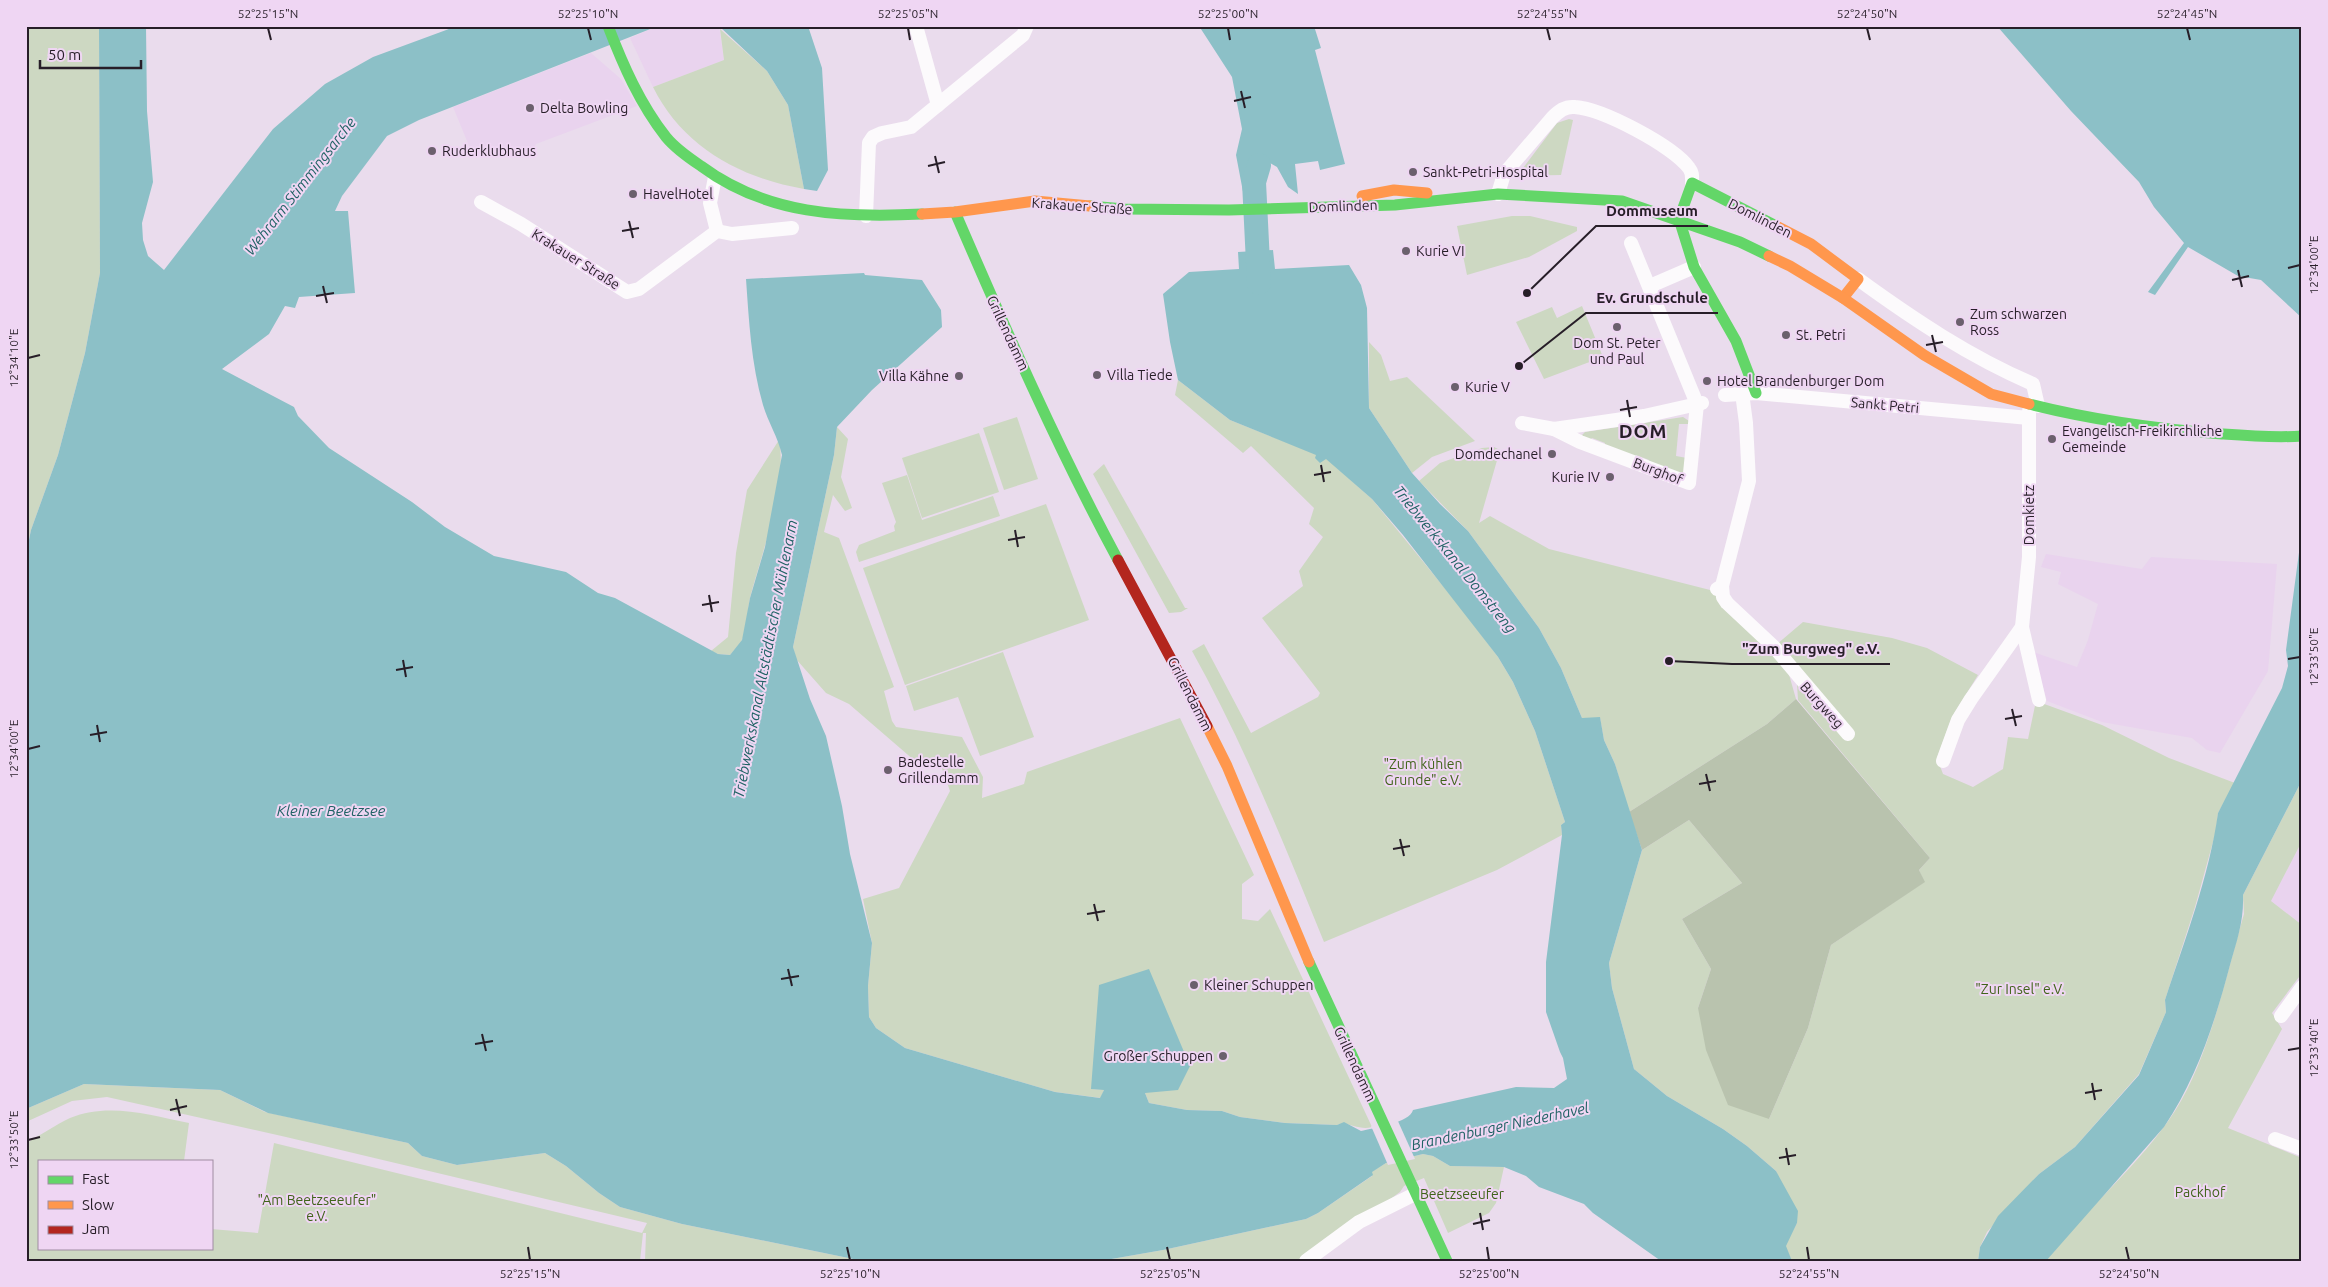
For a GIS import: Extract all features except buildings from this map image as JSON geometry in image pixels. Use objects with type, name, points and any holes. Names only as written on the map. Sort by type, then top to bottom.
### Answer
[{"type":"street","name":"Krakauer Straße","points":[[608,26],[620,58],[652,119],[667,138],[689,158],[715,177],[760,199],[802,211],[866,216],[955,212],[1004,204],[1035,202],[1124,209],[1229,210],[1298,208]]},
{"type":"street","points":[[916,26],[938,105]]},
{"type":"street","points":[[866,216],[869,143],[873,137],[882,133],[911,127],[1023,35],[1027,26]]},
{"type":"street","points":[[1498,194],[1504,174],[1552,118],[1561,109],[1574,107],[1612,119],[1665,146],[1689,168],[1693,175],[1692,183],[1679,219]]},
{"type":"street","points":[[715,177],[710,203],[717,231],[732,234],[792,228]]},
{"type":"street","name":"Domlinden","points":[[1298,208],[1395,205],[1498,194],[1622,201],[1679,219],[1740,242],[1775,259],[1843,298],[1924,355],[1975,386],[1991,394],[2034,405],[2033,384],[2003,371],[1916,321],[1812,244],[1692,183]]},
{"type":"street","name":"Krakauer Straße","points":[[481,202],[520,224],[627,292],[639,289],[717,231]]},
{"type":"street","name":"Grillendamm","points":[[955,212],[1008,336],[1086,500],[1188,688],[1227,766],[1320,989],[1448,1261]]},
{"type":"street","name":"Burgweg","points":[[1679,219],[1694,267],[1736,341],[1749,393],[1749,481],[1720,587],[1723,597],[1727,604],[1774,647],[1848,734]]},
{"type":"street","name":"Burghof","points":[[1522,423],[1554,429],[1580,442],[1689,484],[1699,404],[1656,307],[1650,286],[1631,244]]},
{"type":"street","points":[[1650,286],[1694,267]]},
{"type":"street","points":[[1843,298],[1858,279]]},
{"type":"street","points":[[1725,395],[1749,393]]},
{"type":"street","name":"Sankt Petri","points":[[1749,393],[2029,418]]},
{"type":"street","name":"Burghof","points":[[1554,429],[1644,416],[1699,404]]},
{"type":"street","points":[[2034,405],[2066,413],[2186,431],[2279,438],[2302,436]]},
{"type":"street","name":"Domkietz","points":[[2034,405],[2029,418],[2029,558],[2022,627],[2039,700]]},
{"type":"street","points":[[1943,761],[1958,720],[1985,677],[2022,627]]},
{"type":"street","points":[[2281,1016],[2302,988]]},
{"type":"street","points":[[2274,1139],[2302,1149]]},
{"type":"street","points":[[1306,1261],[1359,1222],[1414,1188]]},
{"type":"shaded area","points":[[658,26],[719,26],[724,60],[653,87],[630,38]]},
{"type":"shaded area","points":[[591,53],[621,79],[637,106],[536,144],[531,154],[510,148],[485,158],[472,153],[453,107]]},
{"type":"shaded area","points":[[2046,554],[2142,569],[2151,557],[2277,564],[2268,671],[2220,753],[2207,750],[2192,738],[2102,722],[2047,701],[2033,652],[2077,667],[2088,640],[2098,604],[2058,584],[2061,572],[2041,567]]},
{"type":"shaded area","points":[[2302,841],[2302,925],[2271,901]]},
{"type":"green space","points":[[26,26],[99,26],[100,273],[85,353],[58,455],[31,530],[26,554],[26,250],[29,213],[29,53]]},
{"type":"green space","points":[[720,29],[767,71],[788,105],[804,189],[757,177],[715,156],[680,126],[665,108],[653,87],[724,60]]},
{"type":"green space","points":[[1569,119],[1573,120],[1561,175],[1517,176],[1557,123]]},
{"type":"green space","points":[[1512,216],[1530,216],[1577,227],[1577,231],[1529,257],[1467,275],[1457,226]]},
{"type":"green space","points":[[1582,306],[1603,357],[1544,379],[1516,322],[1552,307],[1557,318]]},
{"type":"green space","points":[[1369,342],[1381,355],[1390,381],[1407,377],[1475,441],[1432,457],[1412,473],[1369,408]]},
{"type":"green space","name":"\"Zum kühlen Grunde\" e.V.","points":[[1178,380],[1230,420],[1326,458],[1372,499],[1461,608],[1498,657],[1513,682],[1535,731],[1565,822],[1561,825],[1562,835],[1497,870],[1324,942],[1246,758],[1192,651],[1204,644],[1251,733],[1318,697],[1320,693],[1262,618],[1303,586],[1299,571],[1323,537],[1309,524],[1314,508],[1251,446],[1243,453],[1175,395]]},
{"type":"green space","points":[[1017,417],[1038,479],[1004,490],[983,428]]},
{"type":"green space","points":[[1683,417],[1690,424],[1679,424],[1676,456],[1687,458],[1685,475],[1648,464],[1649,460],[1636,455],[1634,459],[1604,447],[1605,443],[1592,438],[1589,441],[1584,439],[1582,435],[1585,432]]},
{"type":"green space","points":[[837,427],[848,439],[841,477],[852,508],[845,511],[833,495],[824,532],[839,538],[894,687],[884,691],[892,721],[896,727],[962,737],[983,777],[982,798],[1024,784],[1027,772],[1180,718],[1254,875],[1242,884],[1242,919],[1258,921],[1270,909],[1372,1127],[1363,1128],[1345,1124],[1285,1123],[1240,1117],[1222,1111],[1187,1110],[1149,1103],[1145,1093],[1092,1089],[1104,1090],[1101,1098],[1055,1092],[905,1048],[876,1028],[869,1017],[868,986],[872,943],[863,899],[899,888],[950,791],[938,757],[915,761],[849,704],[826,693],[796,659],[793,647],[834,455]]},
{"type":"green space","points":[[979,433],[999,492],[922,518],[902,458]]},
{"type":"green space","points":[[779,440],[781,458],[777,498],[750,598],[744,635],[740,644],[730,655],[718,654],[711,651],[728,637],[736,553],[747,490]]},
{"type":"green space","points":[[1494,447],[1500,450],[1479,523],[1490,516],[1549,549],[1714,591],[1788,671],[1796,699],[1767,724],[1629,812],[1615,764],[1604,740],[1600,718],[1582,718],[1561,668],[1539,628],[1468,531],[1419,481],[1440,463],[1482,448]]},
{"type":"green space","points":[[1104,464],[1185,608],[1188,608],[1181,612],[1169,613],[1093,474]]},
{"type":"green space","points":[[907,475],[922,520],[993,496],[1000,516],[859,562],[856,552],[859,545],[895,531],[894,526],[896,522],[882,483]]},
{"type":"green space","points":[[1046,504],[1089,620],[905,685],[863,568]]},
{"type":"green space","name":"\"Zur Insel\" e.V.","points":[[1803,622],[1892,638],[1927,648],[1978,675],[1952,717],[1937,758],[1943,774],[1973,787],[2003,769],[2008,737],[2028,739],[2036,701],[2102,725],[2169,758],[2235,783],[2218,813],[2216,831],[2195,907],[2165,1000],[2166,1012],[2139,1074],[2075,1147],[2039,1174],[1987,1232],[1980,1247],[1978,1261],[1792,1261],[1785,1246],[1797,1223],[1776,1171],[1747,1146],[1723,1129],[1667,1096],[1634,1069],[1612,988],[1609,963],[1642,850],[1689,820],[1742,883],[1682,919],[1711,969],[1698,1008],[1769,1119],[1808,1028],[1831,945],[1924,882],[1919,870],[1930,858],[1798,700],[1796,667],[1776,645]]},
{"type":"green space","points":[[1003,652],[1034,737],[980,756],[958,697],[914,711],[906,686]]},
{"type":"green space","points":[[1796,699],[1930,858],[1919,870],[1925,882],[1831,945],[1808,1028],[1769,1119],[1728,1105],[1706,1050],[1698,1008],[1711,969],[1682,919],[1742,883],[1689,820],[1642,850],[1629,812],[1767,724]]},
{"type":"green space","name":"Packhof","points":[[2302,780],[2302,819],[2299,826],[2302,828],[2302,841],[2271,901],[2302,925],[2302,973],[2272,1013],[2282,1029],[2228,1128],[2302,1158],[2302,1261],[2046,1261],[2161,1131],[2187,1090],[2216,1016],[2244,914],[2243,895]]},
{"type":"green space","name":"\"Am Beetzseeufer\" e.V.","points":[[84,1084],[220,1090],[265,1112],[408,1143],[422,1156],[457,1165],[545,1153],[566,1166],[599,1193],[620,1207],[682,1224],[863,1261],[645,1261],[646,1233],[643,1233],[640,1261],[26,1261],[26,1143],[70,1118],[84,1113],[114,1110],[189,1123],[184,1160],[38,1160],[38,1250],[212,1250],[212,1229],[258,1233],[274,1143],[642,1233],[647,1223],[286,1137],[107,1097],[72,1101],[26,1122],[26,1109]]},
{"type":"green space","name":"Beetzseeufer","points":[[1423,1154],[1433,1156],[1450,1166],[1504,1167],[1496,1203],[1489,1213],[1448,1233],[1424,1178],[1404,1186],[1400,1192],[1359,1222],[1299,1261],[1100,1261],[1163,1250],[1306,1219],[1318,1213],[1372,1176],[1371,1172],[1386,1163]]},
{"type":"water","name":"Kleiner Beetzsee","points":[[99,26],[146,26],[147,111],[153,182],[142,223],[143,240],[148,256],[164,270],[273,129],[325,84],[373,57],[457,26],[658,26],[419,120],[387,136],[342,196],[335,211],[348,211],[355,293],[299,297],[295,308],[285,306],[269,334],[222,369],[294,407],[298,416],[329,448],[412,502],[445,527],[494,556],[566,572],[598,593],[615,598],[718,654],[730,655],[742,640],[750,598],[765,547],[782,455],[759,389],[751,342],[746,279],[864,273],[865,275],[922,280],[941,310],[942,327],[872,390],[837,427],[834,455],[793,647],[810,699],[826,736],[842,806],[850,854],[872,943],[868,986],[869,1017],[876,1028],[905,1048],[1055,1092],[1100,1098],[1104,1090],[1091,1089],[1099,985],[1149,969],[1190,1066],[1178,1090],[1145,1093],[1149,1103],[1187,1110],[1222,1111],[1240,1117],[1285,1123],[1337,1125],[1344,1122],[1361,1131],[1398,1122],[1410,1115],[1413,1110],[1516,1087],[1554,1088],[1567,1079],[1563,1058],[1546,1012],[1546,962],[1562,835],[1561,825],[1565,822],[1535,731],[1513,682],[1498,657],[1403,535],[1372,499],[1326,459],[1320,463],[1315,458],[1316,455],[1230,420],[1178,380],[1163,294],[1189,272],[1239,269],[1238,252],[1273,250],[1275,269],[1349,265],[1361,285],[1367,308],[1369,408],[1412,473],[1468,531],[1539,628],[1561,668],[1582,718],[1600,717],[1604,740],[1615,764],[1642,850],[1609,963],[1612,988],[1634,1069],[1667,1096],[1723,1129],[1747,1146],[1776,1171],[1798,1211],[1797,1223],[1786,1246],[1792,1261],[1661,1261],[1593,1213],[1584,1204],[1539,1187],[1526,1176],[1504,1167],[1450,1166],[1433,1156],[1423,1154],[1386,1163],[1372,1172],[1373,1175],[1318,1213],[1306,1219],[1163,1250],[1100,1261],[863,1261],[682,1224],[620,1207],[599,1193],[566,1166],[545,1153],[457,1165],[422,1156],[408,1143],[268,1113],[220,1090],[84,1084],[26,1109],[26,554],[31,530],[58,455],[85,353],[100,273]]},
{"type":"water","points":[[719,26],[808,26],[822,68],[828,170],[817,191],[804,189],[788,105],[767,71]]},
{"type":"water","points":[[1199,26],[1314,26],[1321,48],[1315,50],[1345,164],[1320,170],[1318,161],[1295,164],[1298,194],[1288,187],[1277,167],[1270,163],[1264,169],[1263,197],[1244,197],[1236,155],[1242,129],[1232,77]]},
{"type":"water","points":[[1997,26],[2302,26],[2302,318],[2261,280],[2238,276],[2188,247],[2155,295],[2148,292],[2184,243],[2154,207],[2139,182],[2071,111]]},
{"type":"water","points":[[26,36],[29,53],[29,213],[26,250]]},
{"type":"water","points":[[2302,530],[2302,780],[2243,895],[2241,922],[2237,939],[2204,1049],[2186,1089],[2164,1127],[2046,1261],[1978,1261],[1980,1247],[1998,1216],[2039,1174],[2075,1147],[2139,1075],[2166,1012],[2165,1000],[2203,884],[2218,813],[2282,688],[2288,666],[2286,650]]},
{"type":"pier","points":[[1397,1119],[1415,1159],[1388,1165],[1371,1126]]},
{"type":"waterway","name":"Triebwerkskanal Domstreng","points":[[1259,165],[1254,182],[1259,283]]},
{"type":"traffic: fast","points":[[608,26],[633,84],[648,111],[666,137],[687,156],[726,182],[752,195],[779,204],[807,210],[863,215],[922,214]]},
{"type":"traffic: fast","points":[[1756,393],[1736,341],[1694,267],[1679,219],[1692,183],[1776,226]]},
{"type":"traffic: fast","points":[[1090,206],[1124,209],[1229,210],[1395,205],[1498,194],[1622,201],[1740,242],[1769,256]]},
{"type":"traffic: fast","points":[[955,212],[1053,431],[1118,560]]},
{"type":"traffic: fast","points":[[2029,404],[2101,419],[2173,429],[2252,436],[2302,436]]},
{"type":"traffic: fast","points":[[1309,962],[1447,1261]]},
{"type":"traffic: slow","points":[[1362,196],[1394,190],[1427,193]]},
{"type":"traffic: slow","points":[[922,214],[955,212],[1035,201],[1090,206]]},
{"type":"traffic: slow","points":[[1776,226],[1811,244],[1858,279],[1843,298]]},
{"type":"traffic: slow","points":[[1769,256],[1790,266],[1843,298],[1924,355],[1991,394],[2029,404]]},
{"type":"traffic: slow","points":[[1207,726],[1227,766],[1309,962]]},
{"type":"traffic: jam","points":[[1118,560],[1207,726]]},
{"type":"place","name":"Delta Bowling","points":[[530,108]]},
{"type":"place","name":"Ruderklubhaus","points":[[432,151]]},
{"type":"place","name":"Sankt-Petri-Hospital","points":[[1413,172]]},
{"type":"place","name":"HavelHotel","points":[[633,194]]},
{"type":"place","name":"Kurie VI","points":[[1406,251]]},
{"type":"place","name":"Dommuseum","points":[[1527,293]]},
{"type":"place","name":"Zum schwarzen Ross","points":[[1960,322]]},
{"type":"place","name":"Dom St. Peter und Paul","points":[[1617,327]]},
{"type":"place","name":"St. Petri","points":[[1786,335]]},
{"type":"place","name":"Ev. Grundschule","points":[[1519,366]]},
{"type":"place","name":"Villa Tiede","points":[[1097,375]]},
{"type":"place","name":"Villa Kähne","points":[[959,376]]},
{"type":"place","name":"Hotel Brandenburger Dom","points":[[1707,381]]},
{"type":"place","name":"Kurie V","points":[[1455,387]]},
{"type":"place","name":"Evangelisch-Freikirchliche Gemeinde","points":[[2052,439]]},
{"type":"place","name":"Domdechanel","points":[[1552,454]]},
{"type":"place","name":"Kurie IV","points":[[1610,477]]},
{"type":"place","name":"\"Zum Burgweg\" e.V.","points":[[1669,661]]},
{"type":"place","name":"Badestelle Grillendamm","points":[[888,770]]},
{"type":"place","name":"Kleiner Schuppen","points":[[1194,985]]},
{"type":"place","name":"Großer Schuppen","points":[[1223,1056]]},
{"type":"district","name":"DOM","points":[[1643,431]]},
{"type":"water label","name":"Wehrarm Stimmingsarche","points":[[300,186]]},
{"type":"water label","name":"Triebwerkskanal Altstädtischer Mühlenarm","points":[[765,659]]},
{"type":"water label","name":"Brandenburger Niederhavel","points":[[1500,1126]]}]
